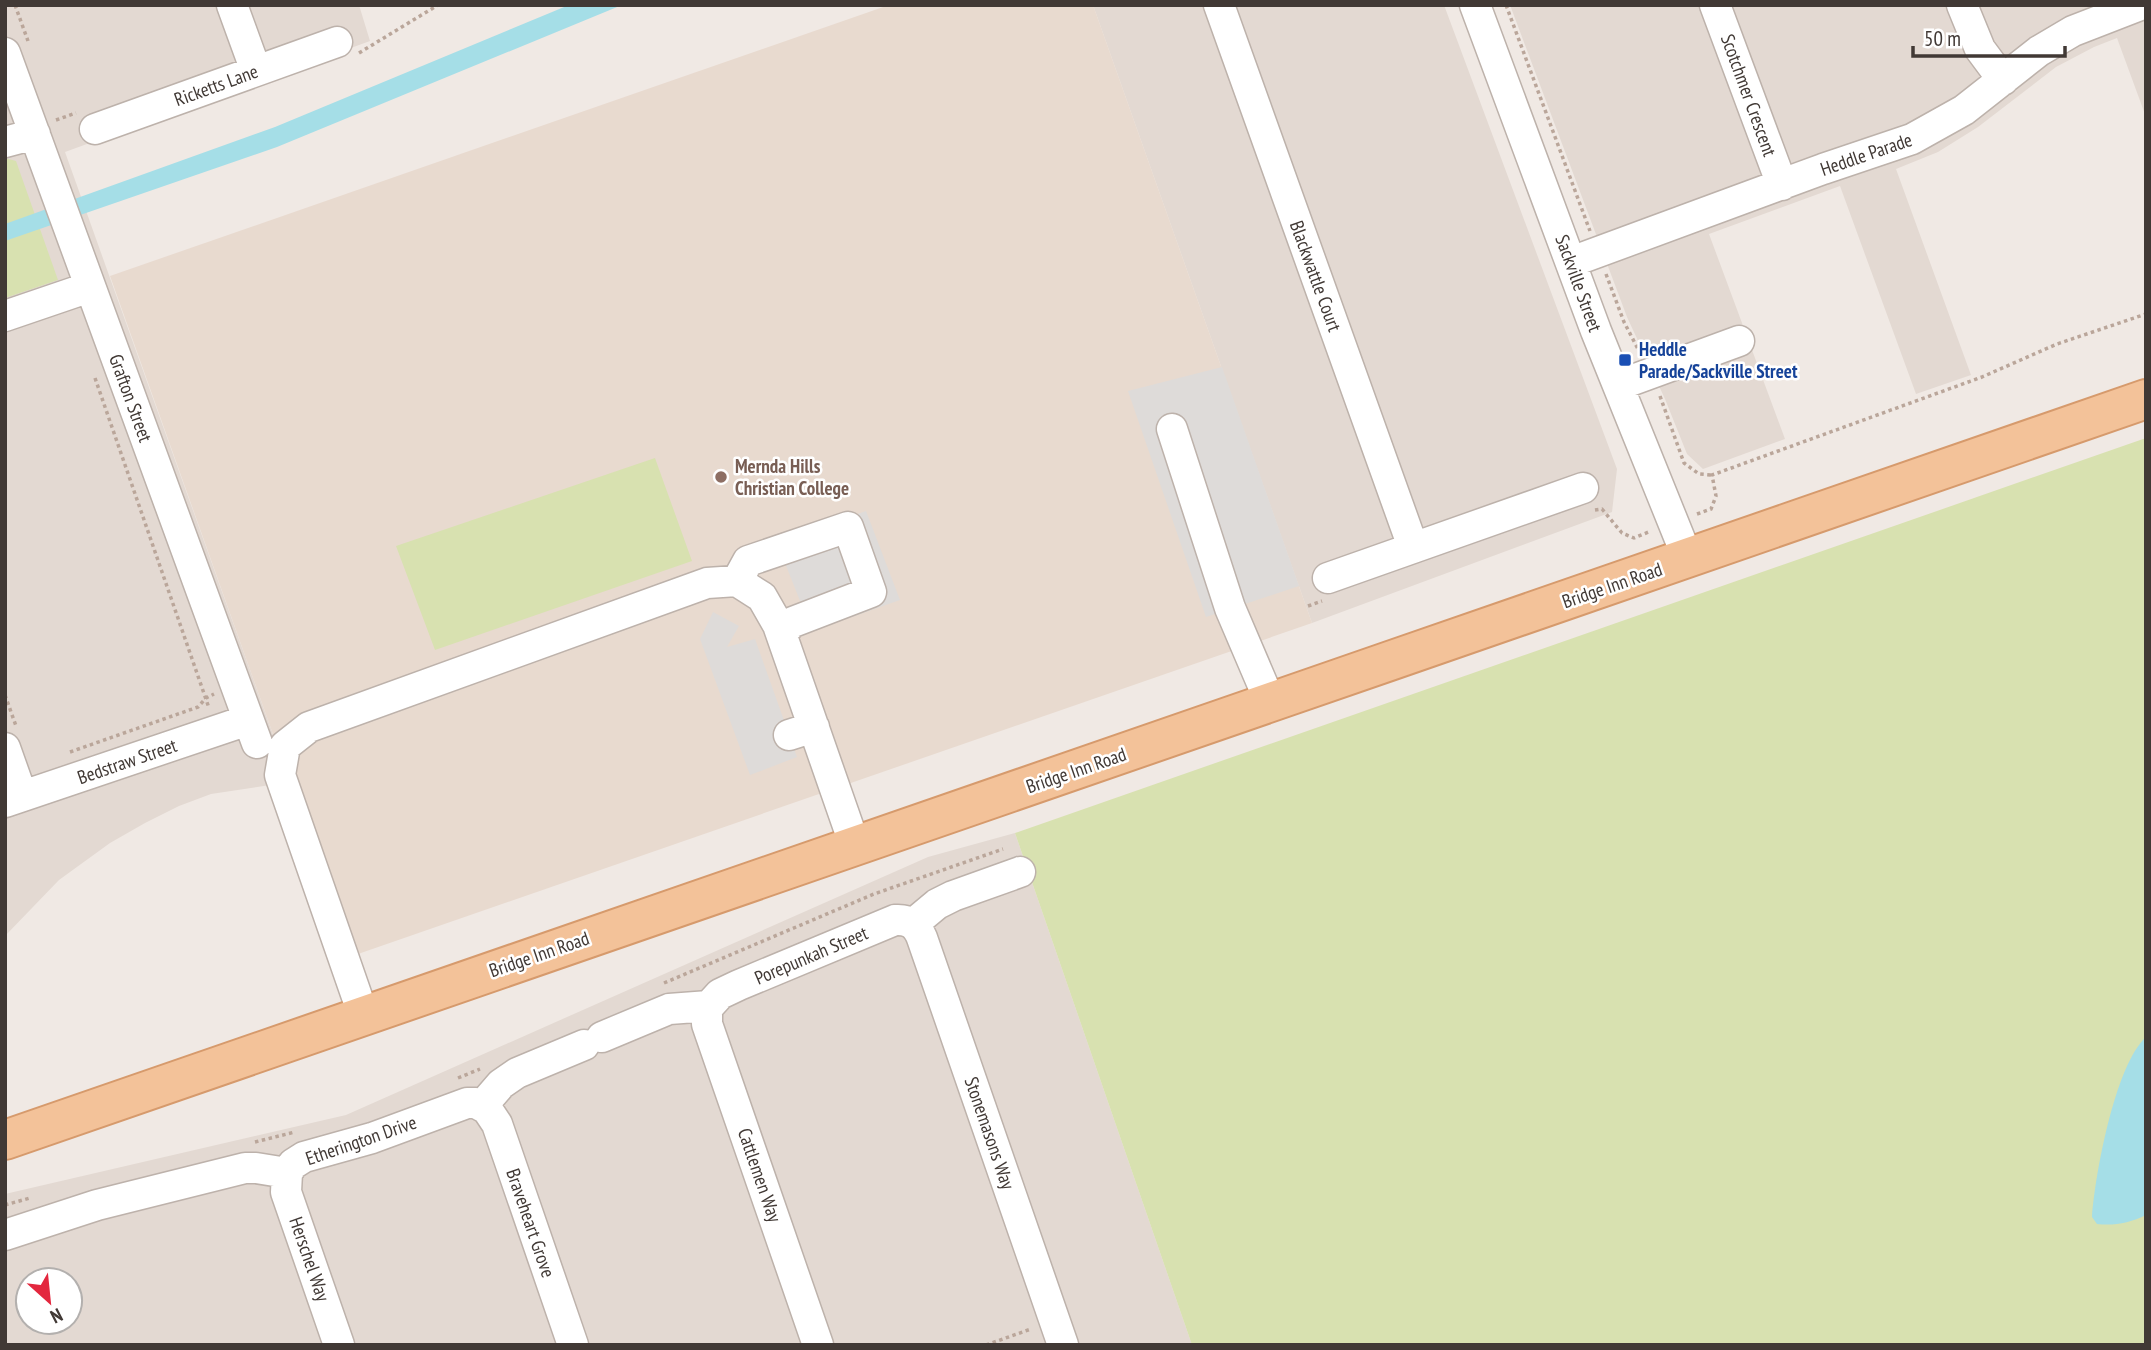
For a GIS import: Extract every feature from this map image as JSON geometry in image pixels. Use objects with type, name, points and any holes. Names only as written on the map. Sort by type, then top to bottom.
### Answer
[{"type":"main road","name":"Bridge Inn Road","points":[[5,1140],[2146,399]]},
{"type":"street","points":[[232,5],[256,71]]},
{"type":"street","name":"Blackwattle Court","points":[[1219,5],[1413,547]]},
{"type":"street","name":"Sackville Street","points":[[1475,5],[1596,331],[1688,559]]},
{"type":"street","name":"Scotchmer Crescent","points":[[1715,5],[1782,184]]},
{"type":"street","points":[[1962,5],[1980,49],[2003,80]]},
{"type":"street","name":"Heddle Parade","points":[[1571,262],[1912,139],[1952,117],[2039,51],[2073,31],[2140,5]]},
{"type":"street","name":"Ricketts Lane","points":[[95,129],[337,42]]},
{"type":"street","name":"Grafton Street","points":[[5,52],[253,732]]},
{"type":"street","points":[[5,142],[34,134]]},
{"type":"street","points":[[5,316],[85,274]]},
{"type":"street","points":[[1619,385],[1739,341]]},
{"type":"street","points":[[1172,429],[1230,608],[1270,704]]},
{"type":"street","points":[[1331,587],[1413,547],[1587,499]]},
{"type":"street","points":[[737,581],[748,561],[848,527],[871,592],[793,622],[781,633]]},
{"type":"street","points":[[363,1014],[280,775],[285,746],[309,727],[707,583],[737,581],[762,597],[781,633],[802,731],[855,846]]},
{"type":"street","name":"Bedstraw Street","points":[[14,799],[217,730],[253,732]]},
{"type":"street","points":[[5,748],[14,799]]},
{"type":"street","points":[[913,924],[937,904],[1011,861]]},
{"type":"street","name":"Porepunkah Street","points":[[709,1006],[720,994],[739,985],[895,920],[902,919],[913,924]]},
{"type":"street","name":"Stonemasons Way","points":[[913,924],[922,938],[1052,1340]]},
{"type":"street","points":[[482,1106],[501,1084],[517,1073],[669,1009],[709,1006]]},
{"type":"street","name":"Cattlemen Way","points":[[709,1006],[706,1012],[707,1024],[818,1345]]},
{"type":"street","name":"Etherington Drive","points":[[5,1235],[97,1205],[245,1168],[286,1173],[304,1157],[372,1139],[467,1103],[482,1106]]},
{"type":"street","name":"Braveheart Grove","points":[[482,1106],[497,1124],[573,1345]]},
{"type":"street","name":"Herschel Way","points":[[286,1173],[286,1192],[340,1345]]},
{"type":"path","points":[[1587,499],[1602,509],[1622,533],[1634,538],[1711,509],[1716,496],[1712,475],[1982,377],[2057,344],[2146,314]]},
{"type":"path","points":[[92,371],[217,730]]},
{"type":"path","points":[[1308,606],[1331,587]]},
{"type":"path","points":[[68,752],[198,707],[206,698],[236,686]]},
{"type":"path","points":[[653,988],[874,894],[1011,861]]},
{"type":"path","points":[[986,1345],[1052,1340]]},
{"type":"shaded area","points":[[5,5],[359,5],[370,41],[65,152],[290,782],[211,794],[145,823],[110,843],[59,880],[5,936]]},
{"type":"shaded area","name":"Mernda Hills Christian College","points":[[889,5],[1093,5],[1312,623],[358,954],[290,782],[110,276]]},
{"type":"shaded area","points":[[1093,5],[1444,5],[1617,469],[1612,512],[1312,623]]},
{"type":"shaded area","points":[[1510,5],[2146,5],[2146,117],[2117,38],[2056,67],[1978,127],[1938,152],[1896,169],[1971,375],[1916,394],[1840,186],[1709,234],[1785,439],[1703,469],[1687,454],[1627,317]]},
{"type":"shaded area","points":[[1222,367],[1299,586],[1206,617],[1128,391]]},
{"type":"shaded area","points":[[866,511],[900,600],[812,631],[777,543]]},
{"type":"shaded area","points":[[713,612],[739,626],[727,647],[755,639],[797,757],[750,775],[700,639]]},
{"type":"shaded area","points":[[1015,833],[1192,1345],[5,1345],[5,1194],[346,1115],[928,857]]},
{"type":"green space","points":[[5,158],[16,161],[58,280],[5,298]]},
{"type":"green space","points":[[2146,438],[2146,1345],[1192,1345],[1015,833]]},
{"type":"green space","points":[[655,458],[692,561],[435,650],[396,546]]},
{"type":"water","points":[[569,5],[622,5],[277,147],[5,241],[5,224],[275,127]]},
{"type":"water","points":[[2146,1037],[2146,1215],[2122,1223],[2097,1224],[2092,1217],[2094,1198],[2108,1122],[2125,1071]]},
{"type":"place","name":"Heddle Parade/Sackville Street","points":[[1625,360]]},
{"type":"place","name":"Mernda Hills Christian College","points":[[721,477]]}]
